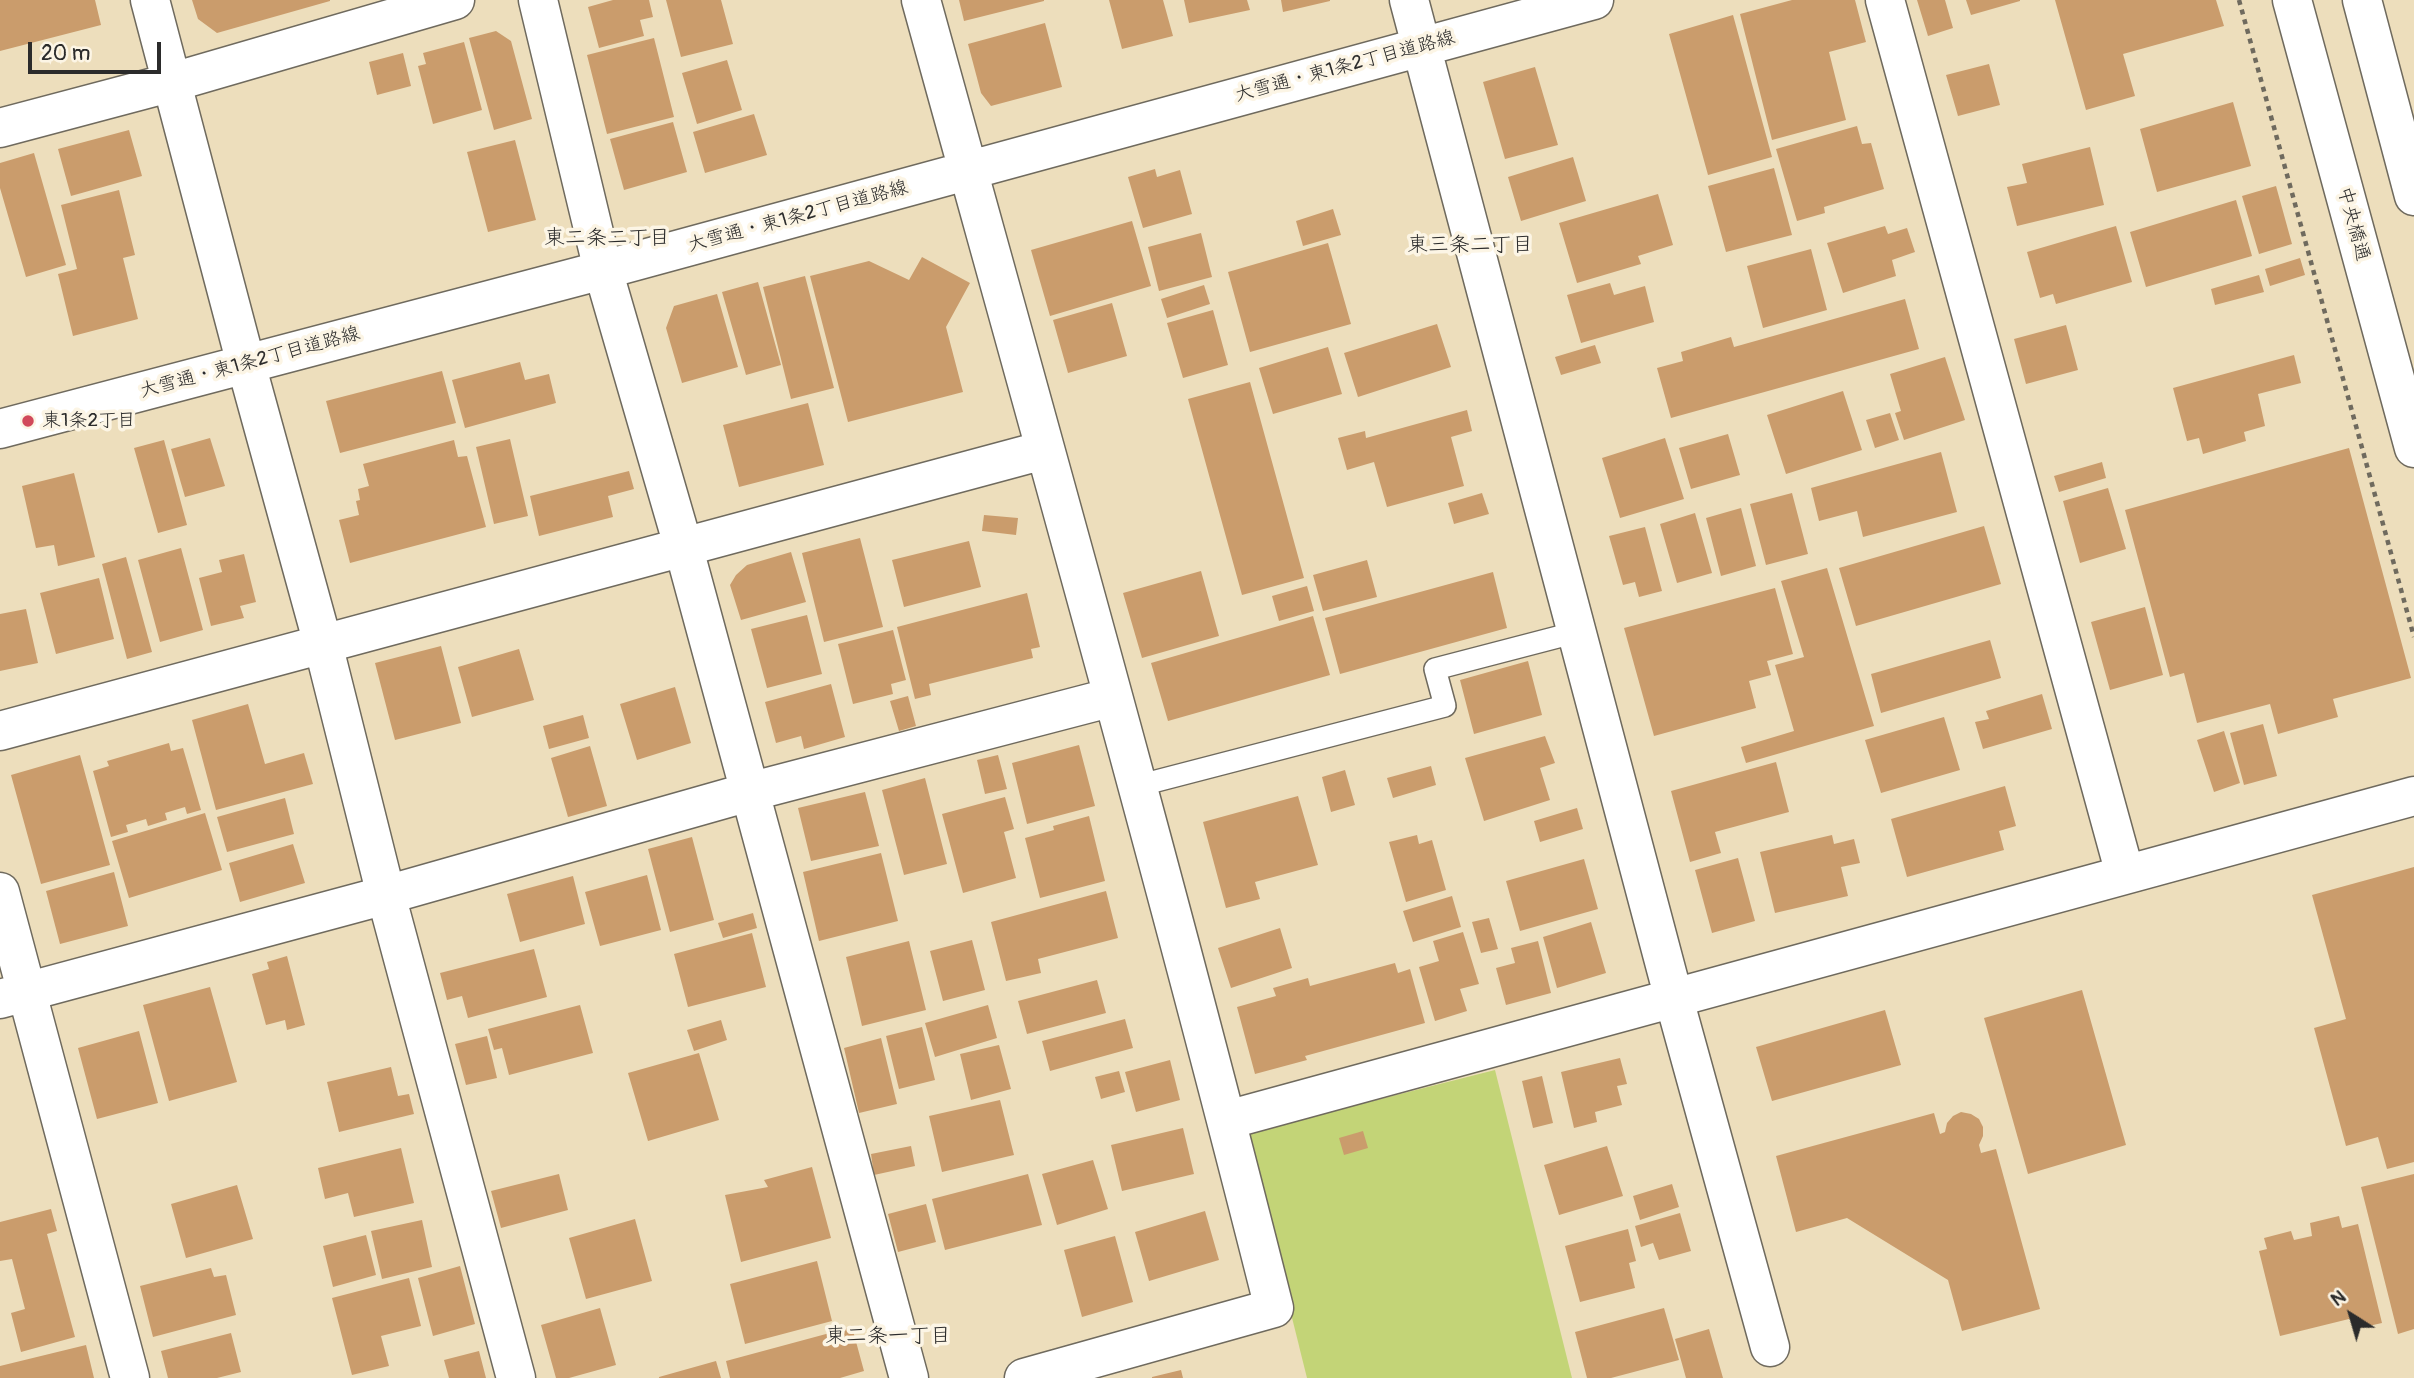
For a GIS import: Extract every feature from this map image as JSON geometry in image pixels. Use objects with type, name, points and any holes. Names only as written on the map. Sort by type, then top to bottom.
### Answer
[{"type":"street","points":[[150,0],[516,1378]]},
{"type":"street","points":[[0,128],[173,82],[455,0]]},
{"type":"street","points":[[538,0],[603,270],[684,549],[909,1378]]},
{"type":"street","points":[[921,0],[1113,697],[1227,1120],[1274,1308],[1024,1378]]},
{"type":"street","points":[[1409,0],[1674,999],[1770,1347]]},
{"type":"street","name":"大雪通・東1条2丁目道路線","points":[[0,429],[603,270],[1594,0]]},
{"type":"street","points":[[1885,0],[2125,874]]},
{"type":"street","name":"中央橋通","points":[[2292,0],[2414,448]]},
{"type":"street","points":[[2362,0],[2414,196]]},
{"type":"street","points":[[0,732],[1044,450]]},
{"type":"street","points":[[14,995],[386,895],[749,792],[1113,697]]},
{"type":"street","points":[[1227,1120],[2414,796]]},
{"type":"street","points":[[0,892],[14,995],[130,1378]]},
{"type":"lane","points":[[1137,786],[1445,706],[1435,669],[1577,632]]},
{"type":"path","points":[[2239,0],[2414,637]]},
{"type":"green space","points":[[1495,1070],[1572,1378],[1307,1378],[1246,1133]]},
{"type":"building","points":[[0,0],[95,0],[101,25],[0,51]]},
{"type":"building","points":[[192,0],[330,1],[217,33],[198,19]]},
{"type":"building","points":[[613,0],[649,0],[653,17],[640,20],[644,36],[599,48],[588,7]]},
{"type":"building","points":[[666,0],[721,0],[733,44],[681,57]]},
{"type":"building","points":[[959,0],[1044,0],[1044,1],[964,21]]},
{"type":"building","points":[[1109,0],[1163,0],[1173,36],[1122,49]]},
{"type":"building","points":[[1184,0],[1247,0],[1250,10],[1189,23]]},
{"type":"building","points":[[1281,0],[1330,0],[1330,1],[1283,12]]},
{"type":"building","points":[[1792,0],[1855,0],[1866,42],[1829,52],[1846,120],[1772,140],[1740,14]]},
{"type":"building","points":[[1917,0],[1945,0],[1953,28],[1928,36]]},
{"type":"building","points":[[1966,0],[2020,0],[2020,1],[1971,15]]},
{"type":"building","points":[[2055,0],[2216,0],[2224,26],[2123,54],[2135,96],[2086,110]]},
{"type":"building","points":[[1733,15],[1772,157],[1708,175],[1669,34]]},
{"type":"building","points":[[1045,23],[1062,87],[991,106],[981,93],[968,44]]},
{"type":"building","points":[[496,31],[511,41],[532,119],[494,130],[469,38]]},
{"type":"building","points":[[654,38],[674,117],[607,134],[587,55]]},
{"type":"building","points":[[464,42],[482,110],[433,124],[418,66],[426,64],[423,53]]},
{"type":"building","points":[[403,53],[411,86],[377,95],[369,62]]},
{"type":"building","points":[[727,60],[742,110],[697,124],[682,73]]},
{"type":"building","points":[[1989,64],[2000,105],[1958,116],[1946,75]]},
{"type":"building","points":[[1535,67],[1558,145],[1505,159],[1483,82]]},
{"type":"building","points":[[2233,102],[2251,166],[2157,192],[2140,129]]},
{"type":"building","points":[[754,114],[767,155],[705,173],[693,132]]},
{"type":"building","points":[[673,122],[687,172],[624,190],[610,139]]},
{"type":"building","points":[[1857,126],[1862,144],[1871,143],[1884,189],[1824,207],[1825,213],[1797,221],[1776,149]]},
{"type":"building","points":[[129,130],[142,176],[71,196],[58,149]]},
{"type":"building","points":[[515,140],[536,220],[488,232],[467,152]]},
{"type":"building","points":[[2090,147],[2104,205],[2017,226],[2007,187],[2027,183],[2022,164]]},
{"type":"building","points":[[34,153],[66,265],[26,277],[0,188],[0,163]]},
{"type":"building","points":[[1573,157],[1586,201],[1521,221],[1508,177]]},
{"type":"building","points":[[1774,168],[1792,235],[1726,252],[1708,186]]},
{"type":"building","points":[[1155,169],[1157,177],[1180,170],[1192,214],[1143,228],[1128,177]]},
{"type":"building","points":[[2276,186],[2292,244],[2259,254],[2242,196]]},
{"type":"building","points":[[119,190],[135,255],[123,258],[138,319],[73,336],[58,274],[77,269],[61,205]]},
{"type":"building","points":[[1658,194],[1673,245],[1638,256],[1641,264],[1577,283],[1559,223]]},
{"type":"building","points":[[2236,200],[2252,256],[2146,287],[2130,232]]},
{"type":"building","points":[[1333,209],[1341,235],[1303,246],[1296,221]]},
{"type":"building","points":[[1132,221],[1151,286],[1050,316],[1031,250]]},
{"type":"building","points":[[1885,226],[1888,234],[1907,228],[1915,252],[1892,260],[1896,276],[1843,293],[1827,243]]},
{"type":"building","points":[[2116,226],[2132,282],[2056,304],[2053,294],[2040,298],[2027,252]]},
{"type":"building","points":[[1201,233],[1212,277],[1159,291],[1148,247]]},
{"type":"building","points":[[1328,243],[1351,324],[1250,352],[1228,272]]},
{"type":"building","points":[[1811,249],[1827,310],[1763,328],[1747,266]]},
{"type":"building","points":[[922,257],[970,283],[946,327],[963,392],[848,422],[810,276],[869,261],[909,280]]},
{"type":"building","points":[[2300,258],[2305,275],[2270,286],[2265,269]]},
{"type":"building","points":[[2259,275],[2264,292],[2215,305],[2211,289]]},
{"type":"building","points":[[805,276],[834,388],[791,399],[763,287]]},
{"type":"building","points":[[758,282],[781,365],[746,375],[722,292]]},
{"type":"building","points":[[1610,283],[1614,295],[1645,286],[1654,322],[1581,343],[1567,295]]},
{"type":"building","points":[[1204,285],[1210,304],[1167,318],[1161,299]]},
{"type":"building","points":[[717,294],[738,367],[682,383],[666,328],[674,306]]},
{"type":"building","points":[[1905,299],[1919,349],[1671,418],[1657,368],[1683,361],[1681,352],[1731,337],[1734,347]]},
{"type":"building","points":[[1112,303],[1127,356],[1068,373],[1053,320]]},
{"type":"building","points":[[1213,310],[1228,365],[1183,378],[1167,323]]},
{"type":"building","points":[[1437,324],[1451,367],[1358,397],[1344,353]]},
{"type":"building","points":[[2066,325],[2078,370],[2026,384],[2014,339]]},
{"type":"building","points":[[1595,345],[1601,363],[1561,375],[1555,357]]},
{"type":"building","points":[[1328,347],[1342,394],[1273,414],[1259,368]]},
{"type":"building","points":[[2294,355],[2301,383],[2258,394],[2265,426],[2244,432],[2246,441],[2203,454],[2199,438],[2187,441],[2173,388]]},
{"type":"building","points":[[1945,357],[1965,420],[1904,440],[1895,413],[1901,411],[1890,374]]},
{"type":"building","points":[[520,362],[525,380],[549,374],[556,403],[465,428],[452,380]]},
{"type":"building","points":[[442,371],[456,423],[340,453],[326,401]]},
{"type":"building","points":[[1250,382],[1304,578],[1242,595],[1188,399]]},
{"type":"building","points":[[1843,391],[1862,450],[1786,474],[1767,415]]},
{"type":"building","points":[[808,403],[824,465],[739,487],[723,425]]},
{"type":"building","points":[[1467,410],[1472,431],[1451,437],[1464,486],[1387,507],[1374,462],[1347,470],[1338,438],[1365,431],[1366,438]]},
{"type":"building","points":[[1890,413],[1899,440],[1875,448],[1866,420]]},
{"type":"building","points":[[1728,434],[1740,475],[1691,489],[1679,448]]},
{"type":"building","points":[[210,438],[225,486],[185,497],[171,449]]},
{"type":"building","points":[[1665,438],[1684,499],[1620,518],[1602,458]]},
{"type":"building","points":[[510,439],[528,516],[494,524],[476,447]]},
{"type":"building","points":[[164,440],[187,525],[158,533],[134,448]]},
{"type":"building","points":[[454,440],[458,457],[467,456],[486,527],[350,563],[339,520],[359,515],[356,501],[360,500],[358,489],[369,486],[363,464]]},
{"type":"building","points":[[2349,448],[2411,678],[2333,699],[2338,717],[2278,734],[2270,704],[2197,723],[2184,673],[2170,677],[2125,510]]},
{"type":"building","points":[[1941,452],[1957,512],[1863,537],[1857,511],[1819,521],[1811,488]]},
{"type":"building","points":[[2102,462],[2106,478],[2059,492],[2054,476]]},
{"type":"building","points":[[629,471],[634,489],[608,496],[613,517],[539,536],[530,496]]},
{"type":"building","points":[[74,473],[95,557],[58,566],[54,545],[36,548],[22,486]]},
{"type":"building","points":[[2108,488],[2126,549],[2080,563],[2063,501]]},
{"type":"building","points":[[1482,493],[1489,514],[1454,524],[1448,503]]},
{"type":"building","points":[[1792,493],[1808,554],[1766,565],[1750,504]]},
{"type":"building","points":[[1741,508],[1756,566],[1721,576],[1706,518]]},
{"type":"building","points":[[1695,513],[1712,573],[1677,583],[1660,524]]},
{"type":"building","points":[[984,515],[1018,518],[1016,535],[982,531]]},
{"type":"building","points":[[1984,526],[2001,584],[1856,626],[1839,568]]},
{"type":"building","points":[[1645,527],[1662,591],[1639,597],[1635,582],[1623,585],[1609,536]]},
{"type":"building","points":[[860,538],[883,627],[824,642],[802,553]]},
{"type":"building","points":[[969,541],[981,587],[904,607],[892,560]]},
{"type":"building","points":[[181,548],[203,630],[160,642],[138,560]]},
{"type":"building","points":[[791,552],[806,602],[741,620],[730,585],[736,575],[747,565]]},
{"type":"building","points":[[244,554],[256,602],[240,606],[244,618],[211,626],[199,578],[222,572],[219,560]]},
{"type":"building","points":[[126,557],[152,652],[127,659],[102,564]]},
{"type":"building","points":[[1367,560],[1377,597],[1323,611],[1313,575]]},
{"type":"building","points":[[1827,568],[1874,726],[1746,763],[1741,747],[1794,731],[1775,665],[1804,657],[1781,581]]},
{"type":"building","points":[[1201,571],[1219,636],[1142,658],[1123,593]]},
{"type":"building","points":[[1493,572],[1507,628],[1340,674],[1325,618]]},
{"type":"building","points":[[99,578],[114,639],[56,654],[40,593]]},
{"type":"building","points":[[1307,586],[1314,611],[1279,621],[1272,596]]},
{"type":"building","points":[[1775,588],[1793,654],[1767,661],[1771,675],[1749,681],[1756,708],[1654,736],[1624,628]]},
{"type":"building","points":[[1027,593],[1040,647],[1031,649],[1033,658],[929,684],[931,695],[915,699],[897,627]]},
{"type":"building","points":[[2145,607],[2163,675],[2110,690],[2091,622]]},
{"type":"building","points":[[26,609],[38,663],[0,671],[0,614]]},
{"type":"building","points":[[807,615],[822,674],[767,688],[751,629]]},
{"type":"building","points":[[1313,616],[1330,675],[1168,721],[1151,663]]},
{"type":"building","points":[[893,630],[906,680],[891,684],[893,694],[853,704],[838,644]]},
{"type":"building","points":[[1990,640],[2001,678],[1881,713],[1871,674]]},
{"type":"building","points":[[441,646],[461,723],[395,740],[375,663]]},
{"type":"building","points":[[519,649],[534,700],[472,717],[458,667]]},
{"type":"building","points":[[1528,661],[1542,715],[1474,734],[1460,680]]},
{"type":"building","points":[[831,684],[845,737],[804,749],[801,736],[776,743],[765,702]]},
{"type":"building","points":[[675,687],[691,743],[637,760],[620,704]]},
{"type":"building","points":[[2042,694],[2052,729],[1983,749],[1975,722],[1989,719],[1986,711]]},
{"type":"building","points":[[908,696],[916,726],[899,731],[890,701]]},
{"type":"building","points":[[248,704],[265,764],[304,753],[313,784],[216,810],[192,720]]},
{"type":"building","points":[[583,715],[589,738],[549,749],[543,726]]},
{"type":"building","points":[[1944,717],[1960,770],[1881,793],[1865,740]]},
{"type":"building","points":[[2263,724],[2277,776],[2244,785],[2230,733]]},
{"type":"building","points":[[2224,731],[2240,783],[2214,792],[2197,740]]},
{"type":"building","points":[[1545,736],[1555,763],[1540,768],[1550,800],[1484,821],[1465,758]]},
{"type":"building","points":[[169,743],[171,751],[183,748],[201,810],[187,814],[185,807],[165,813],[167,820],[148,826],[146,819],[126,825],[128,832],[111,837],[93,771],[109,766],[107,761]]},
{"type":"building","points":[[1079,745],[1095,806],[1027,824],[1012,763]]},
{"type":"building","points":[[590,746],[607,806],[568,817],[551,758]]},
{"type":"building","points":[[80,755],[110,865],[41,884],[11,775]]},
{"type":"building","points":[[998,755],[1007,789],[985,794],[977,760]]},
{"type":"building","points":[[1776,762],[1789,812],[1715,832],[1721,853],[1690,862],[1671,791]]},
{"type":"building","points":[[1431,766],[1436,785],[1393,798],[1387,778]]},
{"type":"building","points":[[1345,770],[1355,805],[1331,812],[1322,777]]},
{"type":"building","points":[[925,778],[947,864],[904,875],[882,790]]},
{"type":"building","points":[[2005,786],[2016,826],[1999,831],[2004,850],[1907,877],[1891,819]]},
{"type":"building","points":[[865,792],[879,846],[811,861],[798,808]]},
{"type":"building","points":[[1298,796],[1318,865],[1255,882],[1260,899],[1226,908],[1203,822]]},
{"type":"building","points":[[1005,797],[1014,829],[1004,832],[1016,878],[963,893],[942,814]]},
{"type":"building","points":[[285,798],[294,834],[227,852],[217,817]]},
{"type":"building","points":[[1577,808],[1583,829],[1540,842],[1534,821]]},
{"type":"building","points":[[205,813],[222,870],[129,898],[112,841]]},
{"type":"building","points":[[1089,816],[1105,881],[1040,898],[1025,838],[1054,830],[1053,826]]},
{"type":"building","points":[[1417,835],[1419,844],[1432,840],[1446,890],[1406,902],[1389,842]]},
{"type":"building","points":[[1832,835],[1834,844],[1854,839],[1860,863],[1841,867],[1848,896],[1775,913],[1760,852]]},
{"type":"building","points":[[692,837],[714,920],[670,932],[648,849]]},
{"type":"building","points":[[293,844],[305,883],[240,902],[229,863]]},
{"type":"building","points":[[881,853],[898,921],[819,941],[803,872]]},
{"type":"building","points":[[1738,858],[1755,921],[1712,933],[1695,870]]},
{"type":"building","points":[[1584,859],[1598,909],[1520,931],[1506,881]]},
{"type":"building","points":[[2414,867],[2414,1162],[2387,1169],[2378,1137],[2346,1146],[2314,1028],[2346,1019],[2312,895]]},
{"type":"building","points":[[114,872],[128,926],[60,944],[46,891]]},
{"type":"building","points":[[647,875],[661,930],[600,946],[585,892]]},
{"type":"building","points":[[573,876],[585,924],[520,942],[507,894]]},
{"type":"building","points":[[1106,891],[1118,938],[1038,959],[1041,973],[1006,981],[991,922]]},
{"type":"building","points":[[1452,896],[1461,927],[1413,942],[1403,911]]},
{"type":"building","points":[[753,913],[757,928],[723,938],[718,923]]},
{"type":"building","points":[[1489,918],[1498,949],[1481,953],[1472,922]]},
{"type":"building","points":[[1591,922],[1606,973],[1557,988],[1543,937]]},
{"type":"building","points":[[1280,928],[1292,968],[1231,988],[1218,948]]},
{"type":"building","points":[[1463,932],[1479,984],[1460,989],[1467,1011],[1435,1021],[1419,967],[1439,961],[1433,941]]},
{"type":"building","points":[[752,933],[766,987],[688,1007],[674,954]]},
{"type":"building","points":[[972,940],[985,990],[943,1001],[930,951]]},
{"type":"building","points":[[909,941],[926,1010],[862,1026],[846,957]]},
{"type":"building","points":[[1538,941],[1551,993],[1506,1005],[1496,968],[1515,963],[1511,948]]},
{"type":"building","points":[[534,949],[547,997],[468,1018],[462,996],[447,1000],[440,973]]},
{"type":"building","points":[[287,956],[305,1025],[287,1030],[285,1020],[266,1025],[252,974],[269,969],[267,962]]},
{"type":"building","points":[[1395,963],[1398,973],[1410,969],[1425,1023],[1305,1056],[1307,1060],[1255,1074],[1237,1007],[1276,996],[1273,988],[1308,978],[1310,986]]},
{"type":"building","points":[[1097,980],[1106,1013],[1027,1034],[1018,1001]]},
{"type":"building","points":[[210,987],[237,1082],[169,1101],[143,1005]]},
{"type":"building","points":[[2082,990],[2126,1145],[2028,1174],[1984,1018]]},
{"type":"building","points":[[580,1005],[593,1053],[509,1075],[502,1048],[494,1050],[488,1029]]},
{"type":"building","points":[[988,1005],[997,1038],[935,1057],[925,1023]]},
{"type":"building","points":[[1885,1010],[1901,1065],[1772,1101],[1756,1047]]},
{"type":"building","points":[[1125,1019],[1133,1048],[1050,1071],[1042,1041]]},
{"type":"building","points":[[721,1020],[727,1040],[694,1051],[687,1030]]},
{"type":"building","points":[[922,1027],[935,1080],[899,1089],[886,1036]]},
{"type":"building","points":[[139,1031],[158,1103],[97,1119],[78,1048]]},
{"type":"building","points":[[487,1036],[497,1078],[466,1085],[455,1044]]},
{"type":"building","points":[[881,1038],[897,1104],[859,1113],[844,1048]]},
{"type":"building","points":[[999,1045],[1011,1089],[971,1100],[960,1054]]},
{"type":"building","points":[[699,1053],[719,1120],[648,1141],[628,1073]]},
{"type":"building","points":[[1620,1058],[1627,1084],[1617,1086],[1622,1105],[1595,1112],[1597,1122],[1574,1128],[1561,1072]]},
{"type":"building","points":[[1170,1060],[1180,1100],[1136,1112],[1125,1072]]},
{"type":"building","points":[[391,1067],[398,1096],[409,1094],[414,1114],[339,1132],[327,1082]]},
{"type":"building","points":[[1119,1071],[1125,1092],[1101,1099],[1095,1077]]},
{"type":"building","points":[[1542,1076],[1553,1123],[1533,1128],[1522,1081]]},
{"type":"building","points":[[1000,1100],[1014,1155],[942,1172],[929,1116]]},
{"type":"building","points":[[1961,1112],[1979,1119],[1983,1127],[1979,1145],[1981,1153],[1996,1149],[2040,1309],[1962,1331],[1948,1280],[1847,1218],[1796,1232],[1776,1156],[1934,1113],[1940,1134],[1945,1132],[1947,1123],[1953,1116]]},
{"type":"building","points":[[1183,1128],[1194,1174],[1122,1191],[1111,1145]]},
{"type":"building","points":[[1363,1131],[1368,1148],[1344,1155],[1339,1138]]},
{"type":"building","points":[[911,1146],[915,1166],[874,1175],[871,1154]]},
{"type":"building","points":[[1607,1146],[1623,1196],[1559,1215],[1544,1165]]},
{"type":"building","points":[[401,1148],[414,1203],[354,1217],[348,1193],[325,1199],[318,1168]]},
{"type":"building","points":[[1093,1160],[1108,1209],[1057,1225],[1042,1174]]},
{"type":"building","points":[[812,1167],[831,1238],[741,1262],[725,1195],[768,1187],[764,1180]]},
{"type":"building","points":[[559,1174],[568,1210],[501,1228],[491,1191]]},
{"type":"building","points":[[1028,1174],[1042,1225],[945,1250],[932,1199]]},
{"type":"building","points":[[2414,1174],[2414,1329],[2398,1334],[2361,1187]]},
{"type":"building","points":[[1672,1184],[1679,1207],[1640,1220],[1633,1196]]},
{"type":"building","points":[[237,1185],[253,1239],[186,1258],[171,1204]]},
{"type":"building","points":[[926,1204],[936,1242],[898,1252],[888,1214]]},
{"type":"building","points":[[51,1209],[57,1231],[47,1234],[75,1337],[21,1352],[11,1313],[25,1309],[12,1259],[0,1261],[0,1222]]},
{"type":"building","points":[[1205,1211],[1219,1260],[1149,1281],[1135,1232]]},
{"type":"building","points":[[1680,1213],[1691,1251],[1659,1260],[1653,1243],[1641,1247],[1635,1226]]},
{"type":"building","points":[[2339,1216],[2342,1228],[2358,1224],[2382,1323],[2355,1329],[2353,1318],[2280,1336],[2259,1251],[2267,1249],[2264,1238],[2291,1231],[2294,1240],[2312,1236],[2310,1223]]},
{"type":"building","points":[[635,1219],[652,1281],[586,1299],[569,1238]]},
{"type":"building","points":[[422,1220],[432,1267],[382,1279],[371,1231]]},
{"type":"building","points":[[1628,1229],[1636,1261],[1629,1263],[1635,1288],[1580,1302],[1565,1246]]},
{"type":"building","points":[[366,1235],[376,1275],[333,1287],[323,1246]]},
{"type":"building","points":[[1115,1236],[1133,1302],[1082,1317],[1064,1250]]},
{"type":"building","points":[[817,1261],[832,1321],[745,1344],[730,1284]]},
{"type":"building","points":[[460,1266],[475,1324],[433,1336],[418,1278]]},
{"type":"building","points":[[211,1268],[214,1277],[226,1275],[236,1315],[153,1337],[140,1286]]},
{"type":"building","points":[[409,1278],[421,1326],[381,1336],[389,1366],[352,1375],[332,1298]]},
{"type":"building","points":[[600,1308],[616,1365],[569,1378],[556,1378],[541,1325]]},
{"type":"building","points":[[1664,1308],[1679,1360],[1611,1378],[1587,1378],[1575,1332]]},
{"type":"building","points":[[852,1327],[864,1371],[840,1378],[730,1378],[726,1361]]},
{"type":"building","points":[[1709,1329],[1723,1378],[1686,1378],[1675,1339]]},
{"type":"building","points":[[231,1333],[241,1372],[217,1378],[168,1378],[161,1351]]},
{"type":"building","points":[[86,1345],[94,1378],[0,1378],[0,1366]]},
{"type":"building","points":[[479,1351],[486,1378],[449,1378],[444,1360]]},
{"type":"building","points":[[716,1361],[721,1378],[659,1378],[659,1377]]},
{"type":"building","points":[[1181,1370],[1183,1378],[1152,1378],[1152,1377]]},
{"type":"place","name":"東1条2丁目","points":[[28,421]]},
{"type":"district","name":"東二条二丁目","points":[[607,239]]},
{"type":"district","name":"東三条二丁目","points":[[1470,246]]},
{"type":"district","name":"東二条一丁目","points":[[888,1337]]}]
